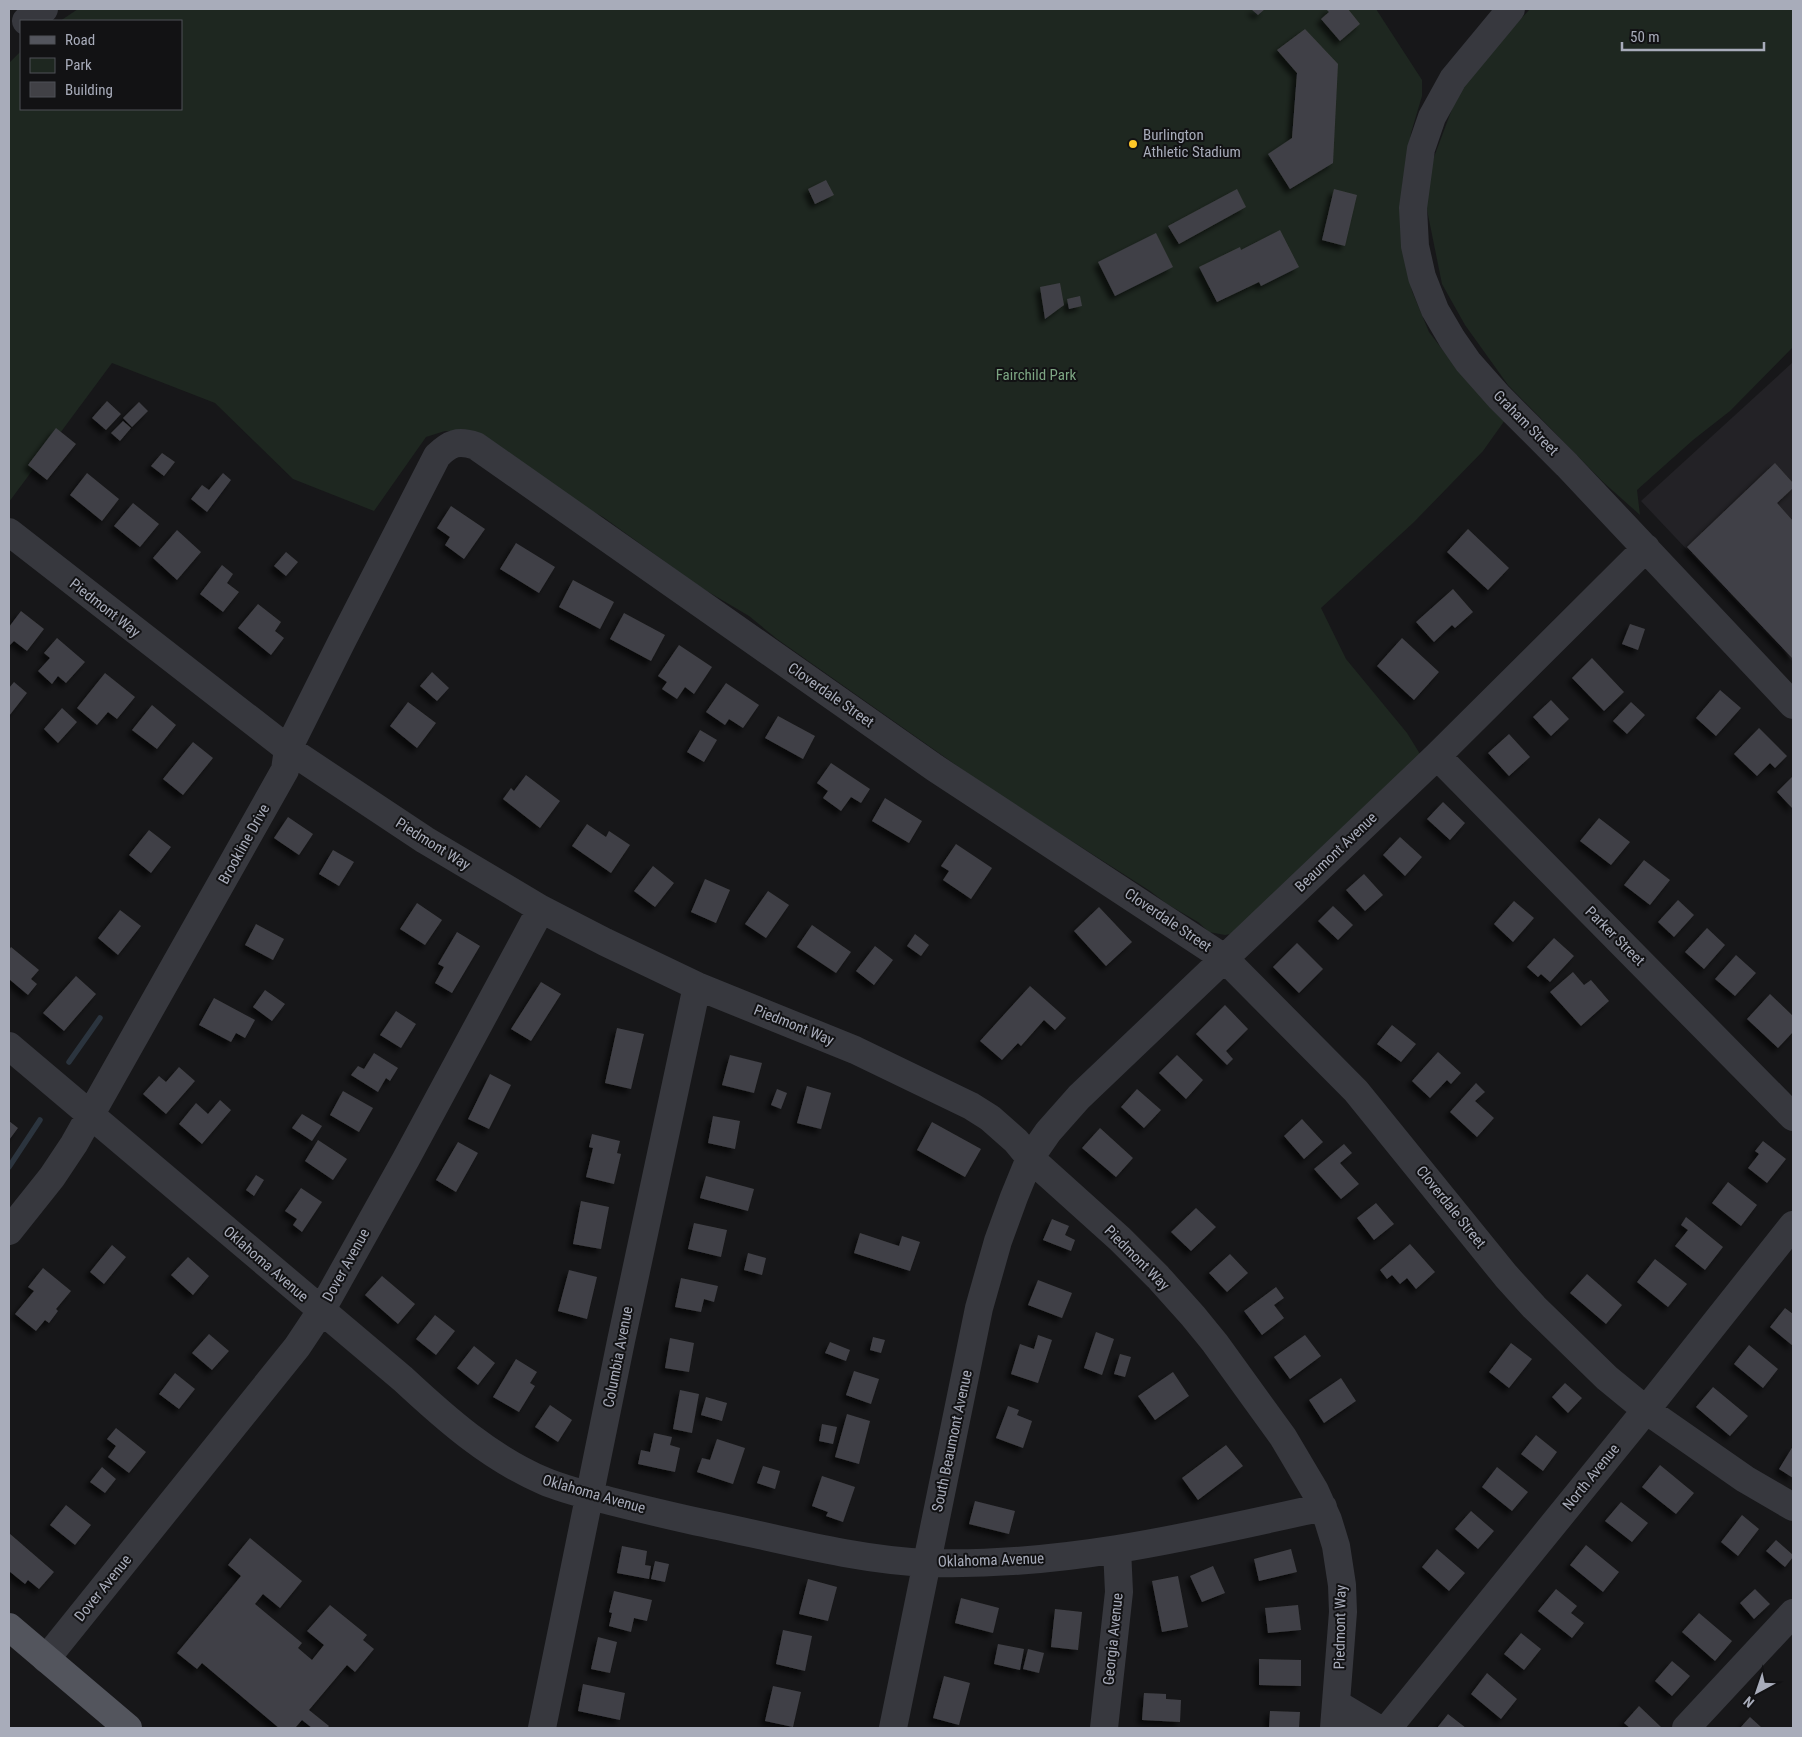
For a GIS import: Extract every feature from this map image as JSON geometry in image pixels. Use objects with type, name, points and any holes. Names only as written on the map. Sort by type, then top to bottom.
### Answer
[{"type":"main road","points":[[9,1627],[128,1728]]},
{"type":"street","points":[[28,20],[44,9]]},
{"type":"street","name":"Graham Street","points":[[1511,9],[1453,79],[1432,117],[1421,149],[1413,208],[1415,246],[1422,277],[1434,310],[1468,362],[1793,705]]},
{"type":"street","points":[[9,35],[20,26]]},
{"type":"street","name":"Cloverdale Street","points":[[451,445],[459,443],[476,446],[935,768],[1224,958],[1356,1091],[1506,1276],[1534,1307],[1607,1378],[1646,1410],[1745,1479],[1793,1507]]},
{"type":"street","name":"Brookline Drive","points":[[9,1231],[52,1177],[91,1114],[285,770],[288,749],[342,641],[438,456],[446,447],[451,445]]},
{"type":"street","name":"Piedmont Way","points":[[9,532],[288,749],[425,840],[541,909],[697,986],[855,1050],[971,1106],[990,1118],[1016,1141],[1030,1158],[1120,1239],[1158,1277],[1215,1343],[1283,1437],[1323,1507],[1336,1546],[1342,1585],[1343,1612],[1335,1716],[1377,1728]]},
{"type":"street","name":"Beaumont Avenue","points":[[1030,1158],[1048,1132],[1079,1097],[1437,756],[1646,548]]},
{"type":"street","name":"Parker Street","points":[[1437,756],[1793,1117]]},
{"type":"street","name":"Dover Avenue","points":[[46,1659],[296,1347],[321,1311],[406,1159],[541,909]]},
{"type":"street","name":"Columbia Avenue","points":[[542,1728],[589,1495],[697,986]]},
{"type":"street","name":"Oklahoma Avenue","points":[[9,1046],[403,1379],[443,1416],[472,1438],[533,1476],[547,1482],[677,1518],[858,1555],[927,1563],[1014,1561],[1066,1557],[1173,1541],[1323,1507]]},
{"type":"street","name":"South Beaumont Avenue","points":[[893,1728],[979,1308],[998,1241],[1030,1158]]},
{"type":"street","name":"North Avenue","points":[[1388,1728],[1646,1410],[1793,1225]]},
{"type":"street","name":"Georgia Avenue","points":[[1104,1728],[1119,1592],[1117,1549]]},
{"type":"street","points":[[1686,1728],[1793,1613]]},
{"type":"shaded area","points":[[1793,362],[1793,662],[1641,501]]},
{"type":"green space","name":"Fairchild Park","points":[[78,9],[1376,9],[1422,80],[1422,96],[1411,133],[1402,186],[1403,240],[1412,291],[1429,332],[1464,378],[1505,420],[1483,451],[1414,522],[1321,608],[1346,659],[1407,733],[1420,754],[1241,932],[1225,935],[1209,932],[1198,922],[1167,904],[1150,891],[990,789],[777,639],[749,616],[700,587],[603,517],[542,485],[469,433],[445,431],[426,437],[374,511],[293,479],[215,403],[112,363],[9,502],[9,63],[20,52],[20,110],[182,110],[182,20],[62,20]]},
{"type":"green space","points":[[1530,9],[1793,9],[1793,347],[1730,411],[1693,440],[1637,490],[1640,515],[1603,482],[1508,385],[1465,325],[1442,284],[1426,205],[1431,165],[1455,101],[1471,73]]},
{"type":"building","points":[[1251,9],[1265,9],[1258,15]]},
{"type":"building","points":[[1326,9],[1348,9],[1360,24],[1340,41],[1321,19],[1329,12]]},
{"type":"building","points":[[1305,29],[1338,64],[1333,163],[1290,189],[1268,154],[1292,138],[1297,73],[1277,50]]},
{"type":"building","points":[[826,180],[834,195],[815,204],[808,189]]},
{"type":"building","points":[[1237,189],[1246,207],[1179,244],[1168,226]]},
{"type":"building","points":[[1334,189],[1357,195],[1345,246],[1322,240]]},
{"type":"building","points":[[1280,230],[1299,267],[1261,286],[1259,282],[1217,302],[1199,267],[1240,247],[1241,250]]},
{"type":"building","points":[[1156,233],[1173,267],[1115,296],[1098,262]]},
{"type":"building","points":[[1060,283],[1064,305],[1045,319],[1040,287]]},
{"type":"building","points":[[1080,296],[1082,306],[1069,309],[1067,299]]},
{"type":"building","points":[[107,401],[121,414],[106,430],[92,418]]},
{"type":"building","points":[[139,402],[148,411],[132,427],[123,418]]},
{"type":"building","points":[[123,421],[131,428],[120,441],[111,433]]},
{"type":"building","points":[[56,428],[76,444],[47,480],[28,465]]},
{"type":"building","points":[[162,453],[175,462],[164,476],[151,466]]},
{"type":"building","points":[[1775,463],[1793,483],[1793,488],[1777,503],[1793,521],[1793,659],[1687,547]]},
{"type":"building","points":[[87,473],[119,499],[102,521],[70,495]]},
{"type":"building","points":[[223,473],[231,480],[207,512],[191,499],[202,485],[209,490]]},
{"type":"building","points":[[133,503],[159,524],[140,547],[114,526]]},
{"type":"building","points":[[451,506],[485,529],[464,559],[445,545],[450,537],[437,528]]},
{"type":"building","points":[[1468,529],[1509,568],[1488,590],[1447,552]]},
{"type":"building","points":[[177,530],[201,552],[177,580],[153,558]]},
{"type":"building","points":[[516,543],[555,567],[539,593],[500,569]]},
{"type":"building","points":[[286,552],[298,562],[286,576],[274,566]]},
{"type":"building","points":[[222,565],[233,574],[227,583],[239,592],[223,612],[200,594]]},
{"type":"building","points":[[573,580],[614,602],[600,629],[559,607]]},
{"type":"building","points":[[1453,589],[1473,612],[1455,628],[1452,625],[1434,642],[1416,622]]},
{"type":"building","points":[[258,604],[281,622],[275,631],[284,638],[271,655],[238,628]]},
{"type":"building","points":[[21,611],[44,629],[27,651],[14,641],[9,644],[9,627]]},
{"type":"building","points":[[624,613],[665,635],[651,661],[610,639]]},
{"type":"building","points":[[1630,624],[1645,629],[1638,650],[1622,644]]},
{"type":"building","points":[[57,638],[85,662],[66,683],[58,676],[52,684],[38,671],[50,658],[44,653]]},
{"type":"building","points":[[1402,638],[1439,672],[1414,700],[1377,666]]},
{"type":"building","points":[[679,645],[712,667],[694,694],[685,687],[677,699],[662,689],[667,682],[658,676]]},
{"type":"building","points":[[1592,658],[1624,692],[1604,711],[1572,678]]},
{"type":"building","points":[[432,672],[449,688],[437,701],[420,686]]},
{"type":"building","points":[[105,673],[135,697],[117,719],[108,712],[97,725],[77,708]]},
{"type":"building","points":[[14,682],[27,693],[9,716],[9,688]]},
{"type":"building","points":[[726,683],[759,705],[743,728],[729,719],[725,725],[706,712]]},
{"type":"building","points":[[1720,690],[1741,708],[1716,736],[1696,718]]},
{"type":"building","points":[[1551,700],[1569,719],[1551,736],[1533,717]]},
{"type":"building","points":[[408,702],[436,723],[417,748],[390,726]]},
{"type":"building","points":[[1631,702],[1645,715],[1627,734],[1613,721]]},
{"type":"building","points":[[152,705],[176,725],[157,749],[132,730]]},
{"type":"building","points":[[62,708],[77,722],[58,743],[44,729]]},
{"type":"building","points":[[778,716],[815,736],[803,759],[765,738]]},
{"type":"building","points":[[1759,728],[1787,756],[1775,768],[1770,763],[1757,776],[1734,754]]},
{"type":"building","points":[[700,730],[717,740],[704,762],[687,752]]},
{"type":"building","points":[[1509,734],[1530,757],[1509,776],[1488,753]]},
{"type":"building","points":[[193,742],[213,758],[183,795],[163,779]]},
{"type":"building","points":[[831,763],[870,789],[861,803],[851,797],[841,811],[823,798],[828,791],[817,783]]},
{"type":"building","points":[[526,775],[560,801],[540,828],[503,799],[511,788],[514,791]]},
{"type":"building","points":[[1793,776],[1793,809],[1777,792]]},
{"type":"building","points":[[885,798],[922,821],[909,843],[872,821]]},
{"type":"building","points":[[1443,802],[1465,823],[1450,840],[1427,819]]},
{"type":"building","points":[[288,817],[313,834],[299,855],[274,838]]},
{"type":"building","points":[[1599,818],[1630,842],[1611,865],[1580,841]]},
{"type":"building","points":[[587,824],[606,837],[609,831],[630,845],[611,873],[572,846]]},
{"type":"building","points":[[149,830],[171,847],[151,873],[129,855]]},
{"type":"building","points":[[1400,837],[1422,857],[1405,876],[1383,855]]},
{"type":"building","points":[[956,844],[992,868],[971,899],[943,880],[949,871],[941,866]]},
{"type":"building","points":[[333,850],[354,862],[339,886],[319,874]]},
{"type":"building","points":[[1644,860],[1670,880],[1650,905],[1624,885]]},
{"type":"building","points":[[653,866],[674,883],[655,907],[634,891]]},
{"type":"building","points":[[1364,874],[1383,895],[1365,911],[1346,890]]},
{"type":"building","points":[[705,879],[730,890],[716,923],[691,912]]},
{"type":"building","points":[[768,891],[789,905],[766,938],[745,924]]},
{"type":"building","points":[[1678,900],[1694,915],[1674,937],[1658,922]]},
{"type":"building","points":[[1514,901],[1534,918],[1513,942],[1494,924]]},
{"type":"building","points":[[417,903],[442,920],[425,945],[400,929]]},
{"type":"building","points":[[1333,906],[1353,925],[1338,940],[1318,921]]},
{"type":"building","points":[[1099,907],[1132,942],[1106,966],[1074,931]]},
{"type":"building","points":[[120,910],[141,926],[118,955],[98,938]]},
{"type":"building","points":[[256,924],[284,939],[273,960],[245,945]]},
{"type":"building","points":[[812,925],[851,952],[836,973],[797,947]]},
{"type":"building","points":[[1707,928],[1725,945],[1704,969],[1685,952]]},
{"type":"building","points":[[457,932],[480,946],[452,993],[435,983],[444,967],[438,964]]},
{"type":"building","points":[[915,934],[929,945],[921,956],[907,946]]},
{"type":"building","points":[[1554,938],[1574,956],[1550,982],[1541,974],[1538,977],[1527,967]]},
{"type":"building","points":[[1297,943],[1323,969],[1299,993],[1273,967]]},
{"type":"building","points":[[875,946],[893,960],[874,985],[856,971]]},
{"type":"building","points":[[11,947],[39,970],[31,979],[37,984],[28,995],[9,979],[9,950]]},
{"type":"building","points":[[1736,955],[1756,973],[1735,996],[1715,979]]},
{"type":"building","points":[[1573,972],[1584,985],[1591,980],[1609,1001],[1581,1026],[1550,992]]},
{"type":"building","points":[[76,976],[96,994],[64,1031],[43,1013]]},
{"type":"building","points":[[541,982],[561,994],[531,1041],[511,1029]]},
{"type":"building","points":[[1030,986],[1066,1018],[1055,1030],[1044,1020],[1021,1046],[1018,1043],[1002,1060],[980,1041]]},
{"type":"building","points":[[265,990],[285,1004],[272,1021],[253,1007]]},
{"type":"building","points":[[1770,994],[1793,1016],[1793,1032],[1778,1048],[1747,1019]]},
{"type":"building","points":[[214,998],[255,1020],[245,1038],[236,1033],[231,1042],[199,1025]]},
{"type":"building","points":[[1225,1005],[1248,1029],[1226,1051],[1233,1059],[1227,1065],[1196,1034]]},
{"type":"building","points":[[396,1011],[416,1024],[401,1048],[380,1035]]},
{"type":"building","points":[[1392,1025],[1416,1044],[1401,1062],[1377,1044]]},
{"type":"building","points":[[617,1028],[644,1034],[631,1089],[605,1083]]},
{"type":"building","points":[[1438,1052],[1461,1073],[1451,1084],[1447,1080],[1430,1098],[1412,1081]]},
{"type":"building","points":[[374,1053],[398,1068],[390,1081],[386,1078],[378,1092],[351,1075],[358,1066],[364,1069]]},
{"type":"building","points":[[730,1055],[762,1063],[754,1093],[722,1085]]},
{"type":"building","points":[[1177,1055],[1203,1080],[1186,1099],[1159,1073]]},
{"type":"building","points":[[179,1067],[195,1081],[166,1114],[143,1094],[159,1076],[166,1082]]},
{"type":"building","points":[[490,1074],[511,1085],[489,1129],[468,1119]]},
{"type":"building","points":[[1476,1083],[1485,1092],[1475,1101],[1494,1118],[1477,1137],[1450,1112]]},
{"type":"building","points":[[807,1086],[831,1093],[821,1129],[797,1123]]},
{"type":"building","points":[[777,1089],[787,1093],[781,1109],[771,1105]]},
{"type":"building","points":[[1137,1089],[1161,1110],[1144,1128],[1121,1107]]},
{"type":"building","points":[[343,1091],[373,1108],[359,1132],[330,1115]]},
{"type":"building","points":[[220,1100],[231,1110],[202,1144],[179,1124],[196,1103],[208,1114]]},
{"type":"building","points":[[302,1114],[322,1126],[312,1141],[292,1128]]},
{"type":"building","points":[[713,1116],[740,1121],[735,1149],[708,1143]]},
{"type":"building","points":[[1302,1119],[1323,1142],[1304,1159],[1284,1136]]},
{"type":"building","points":[[9,1121],[18,1128],[9,1140]]},
{"type":"building","points":[[932,1122],[981,1149],[965,1177],[917,1150]]},
{"type":"building","points":[[1100,1128],[1133,1158],[1116,1177],[1082,1148]]},
{"type":"building","points":[[592,1134],[620,1141],[617,1153],[621,1154],[614,1184],[586,1177],[593,1148],[589,1147]]},
{"type":"building","points":[[318,1140],[347,1159],[333,1180],[305,1161]]},
{"type":"building","points":[[1763,1141],[1786,1159],[1767,1183],[1748,1168],[1759,1154],[1755,1151]]},
{"type":"building","points":[[458,1142],[478,1153],[456,1192],[436,1180]]},
{"type":"building","points":[[1344,1144],[1352,1153],[1340,1163],[1359,1184],[1341,1199],[1314,1169]]},
{"type":"building","points":[[256,1175],[264,1180],[254,1196],[246,1190]]},
{"type":"building","points":[[706,1176],[754,1189],[748,1211],[700,1198]]},
{"type":"building","points":[[1728,1182],[1757,1205],[1741,1226],[1712,1203]]},
{"type":"building","points":[[301,1188],[322,1202],[302,1232],[293,1225],[297,1219],[285,1211]]},
{"type":"building","points":[[581,1201],[609,1207],[601,1249],[573,1244]]},
{"type":"building","points":[[1376,1203],[1394,1224],[1374,1240],[1357,1218]]},
{"type":"building","points":[[1196,1208],[1216,1227],[1191,1251],[1171,1232]]},
{"type":"building","points":[[1686,1217],[1723,1247],[1705,1270],[1675,1246],[1688,1230],[1681,1225]]},
{"type":"building","points":[[1052,1219],[1069,1226],[1065,1235],[1075,1240],[1071,1251],[1043,1240]]},
{"type":"building","points":[[694,1223],[727,1230],[721,1257],[688,1249]]},
{"type":"building","points":[[860,1233],[899,1246],[902,1236],[920,1242],[910,1271],[854,1253]]},
{"type":"building","points":[[1410,1244],[1435,1272],[1416,1289],[1407,1278],[1400,1284],[1392,1275],[1387,1279],[1380,1270]]},
{"type":"building","points":[[112,1245],[126,1257],[104,1284],[90,1272]]},
{"type":"building","points":[[748,1253],[766,1258],[762,1275],[744,1270]]},
{"type":"building","points":[[1230,1254],[1248,1273],[1227,1292],[1209,1273]]},
{"type":"building","points":[[188,1257],[209,1276],[193,1295],[171,1275]]},
{"type":"building","points":[[1655,1259],[1687,1284],[1668,1307],[1637,1282]]},
{"type":"building","points":[[43,1268],[71,1291],[56,1309],[58,1311],[49,1323],[45,1320],[36,1331],[15,1314],[34,1291],[28,1287]]},
{"type":"building","points":[[569,1270],[597,1277],[587,1319],[558,1311]]},
{"type":"building","points":[[1587,1274],[1622,1305],[1606,1324],[1570,1293]]},
{"type":"building","points":[[382,1276],[415,1304],[398,1324],[365,1295]]},
{"type":"building","points":[[681,1278],[718,1286],[714,1302],[704,1299],[701,1312],[675,1307]]},
{"type":"building","points":[[1038,1280],[1072,1293],[1062,1318],[1028,1305]]},
{"type":"building","points":[[1276,1287],[1284,1298],[1274,1305],[1284,1318],[1262,1335],[1244,1311]]},
{"type":"building","points":[[1785,1308],[1793,1314],[1793,1346],[1770,1327]]},
{"type":"building","points":[[435,1315],[455,1331],[436,1355],[416,1339]]},
{"type":"building","points":[[1096,1332],[1114,1339],[1102,1375],[1084,1368]]},
{"type":"building","points":[[209,1334],[229,1351],[212,1370],[192,1353]]},
{"type":"building","points":[[1038,1335],[1052,1340],[1038,1383],[1011,1374],[1020,1344],[1034,1349]]},
{"type":"building","points":[[1305,1335],[1321,1356],[1290,1379],[1274,1357]]},
{"type":"building","points":[[873,1337],[885,1340],[881,1353],[870,1350]]},
{"type":"building","points":[[670,1338],[694,1343],[689,1372],[665,1368]]},
{"type":"building","points":[[830,1342],[850,1350],[846,1361],[825,1353]]},
{"type":"building","points":[[1511,1343],[1532,1359],[1509,1388],[1489,1372]]},
{"type":"building","points":[[1749,1345],[1778,1369],[1763,1388],[1734,1364]]},
{"type":"building","points":[[474,1346],[495,1363],[478,1385],[457,1368]]},
{"type":"building","points":[[1120,1354],[1131,1357],[1125,1377],[1114,1374]]},
{"type":"building","points":[[516,1359],[537,1372],[530,1383],[535,1386],[519,1412],[493,1397]]},
{"type":"building","points":[[854,1371],[879,1379],[871,1404],[846,1395]]},
{"type":"building","points":[[1173,1372],[1189,1396],[1155,1420],[1138,1396]]},
{"type":"building","points":[[175,1373],[195,1389],[179,1409],[159,1394]]},
{"type":"building","points":[[1341,1378],[1356,1401],[1324,1423],[1309,1400]]},
{"type":"building","points":[[1565,1383],[1582,1398],[1568,1413],[1552,1397]]},
{"type":"building","points":[[1713,1387],[1748,1416],[1730,1436],[1696,1407]]},
{"type":"building","points":[[680,1390],[699,1394],[692,1433],[673,1429]]},
{"type":"building","points":[[706,1397],[727,1403],[722,1421],[701,1415]]},
{"type":"building","points":[[550,1405],[572,1420],[558,1442],[535,1427]]},
{"type":"building","points":[[1008,1406],[1019,1410],[1017,1415],[1032,1421],[1023,1448],[996,1438]]},
{"type":"building","points":[[847,1414],[870,1421],[859,1464],[835,1457]]},
{"type":"building","points":[[822,1424],[837,1427],[833,1444],[819,1441]]},
{"type":"building","points":[[116,1428],[146,1452],[129,1473],[108,1457],[116,1446],[107,1439]]},
{"type":"building","points":[[654,1433],[672,1437],[670,1445],[680,1448],[675,1472],[638,1464],[641,1450],[650,1452]]},
{"type":"building","points":[[1536,1435],[1557,1452],[1543,1471],[1521,1454]]},
{"type":"building","points":[[717,1439],[745,1448],[733,1484],[697,1472],[702,1458],[710,1460]]},
{"type":"building","points":[[1226,1445],[1243,1466],[1198,1500],[1182,1478]]},
{"type":"building","points":[[1793,1446],[1793,1478],[1779,1469]]},
{"type":"building","points":[[1660,1465],[1694,1493],[1676,1514],[1642,1487]]},
{"type":"building","points":[[763,1466],[780,1471],[775,1489],[757,1483]]},
{"type":"building","points":[[102,1467],[116,1479],[105,1493],[90,1482]]},
{"type":"building","points":[[1497,1467],[1528,1492],[1512,1511],[1482,1487]]},
{"type":"building","points":[[822,1476],[855,1487],[843,1522],[826,1516],[828,1512],[812,1506]]},
{"type":"building","points":[[975,1501],[1015,1511],[1009,1534],[969,1524]]},
{"type":"building","points":[[1621,1502],[1648,1523],[1632,1542],[1605,1521]]},
{"type":"building","points":[[66,1505],[91,1525],[75,1545],[50,1525]]},
{"type":"building","points":[[1471,1511],[1494,1531],[1478,1549],[1455,1529]]},
{"type":"building","points":[[1742,1515],[1759,1529],[1738,1556],[1721,1542]]},
{"type":"building","points":[[9,1533],[54,1572],[39,1589],[28,1580],[25,1584],[9,1571]]},
{"type":"building","points":[[250,1538],[302,1581],[280,1608],[263,1594],[255,1604],[302,1643],[298,1648],[312,1660],[324,1645],[307,1631],[330,1605],[367,1635],[363,1640],[374,1649],[355,1672],[347,1665],[309,1710],[329,1726],[327,1728],[312,1728],[302,1720],[295,1728],[279,1728],[202,1663],[197,1669],[177,1653],[241,1576],[228,1565]]},
{"type":"building","points":[[1776,1540],[1793,1555],[1785,1567],[1766,1551]]},
{"type":"building","points":[[1586,1545],[1619,1572],[1603,1592],[1570,1565]]},
{"type":"building","points":[[622,1546],[647,1551],[645,1565],[651,1566],[649,1579],[617,1573]]},
{"type":"building","points":[[1291,1549],[1297,1572],[1259,1581],[1254,1559]]},
{"type":"building","points":[[1437,1549],[1465,1573],[1449,1591],[1422,1567]]},
{"type":"building","points":[[655,1561],[669,1564],[665,1582],[651,1579]]},
{"type":"building","points":[[1213,1566],[1225,1593],[1202,1602],[1190,1576]]},
{"type":"building","points":[[1178,1576],[1188,1627],[1162,1632],[1152,1581]]},
{"type":"building","points":[[808,1579],[837,1587],[828,1621],[799,1614]]},
{"type":"building","points":[[1556,1589],[1577,1606],[1571,1613],[1584,1623],[1572,1638],[1538,1611]]},
{"type":"building","points":[[1755,1589],[1770,1604],[1754,1619],[1740,1603]]},
{"type":"building","points":[[614,1591],[652,1600],[647,1621],[634,1618],[631,1632],[609,1626],[612,1613],[609,1612]]},
{"type":"building","points":[[961,1598],[999,1608],[993,1633],[955,1623]]},
{"type":"building","points":[[1298,1605],[1301,1630],[1268,1633],[1265,1608]]},
{"type":"building","points":[[1055,1609],[1082,1612],[1078,1650],[1051,1647]]},
{"type":"building","points":[[1699,1613],[1732,1641],[1715,1661],[1682,1632]]},
{"type":"building","points":[[783,1630],[812,1636],[805,1671],[776,1664]]},
{"type":"building","points":[[1521,1633],[1541,1649],[1524,1670],[1504,1654]]},
{"type":"building","points":[[598,1637],[617,1642],[610,1673],[591,1669]]},
{"type":"building","points":[[998,1644],[1024,1649],[1020,1670],[994,1664]]},
{"type":"building","points":[[1028,1649],[1044,1653],[1039,1673],[1023,1669]]},
{"type":"building","points":[[1259,1659],[1301,1660],[1301,1686],[1259,1685]]},
{"type":"building","points":[[1672,1661],[1690,1676],[1672,1696],[1655,1681]]},
{"type":"building","points":[[1487,1673],[1517,1699],[1501,1719],[1471,1694]]},
{"type":"building","points":[[944,1676],[970,1683],[959,1725],[933,1718]]},
{"type":"building","points":[[583,1684],[625,1693],[620,1720],[578,1711]]},
{"type":"building","points":[[773,1686],[801,1692],[793,1727],[765,1721]]},
{"type":"building","points":[[1144,1693],[1166,1694],[1166,1699],[1181,1700],[1180,1722],[1142,1720]]},
{"type":"building","points":[[1639,1706],[1660,1728],[1630,1728],[1624,1723]]},
{"type":"building","points":[[1270,1711],[1300,1712],[1299,1728],[1269,1728]]},
{"type":"building","points":[[1448,1714],[1466,1728],[1437,1728]]},
{"type":"building","points":[[1750,1717],[1762,1728],[1740,1728]]},
{"type":"waterway","points":[[69,1062],[100,1018]]},
{"type":"waterway","points":[[9,1167],[40,1120]]},
{"type":"place","name":"Burlington Athletic Stadium","points":[[1133,144]]}]
